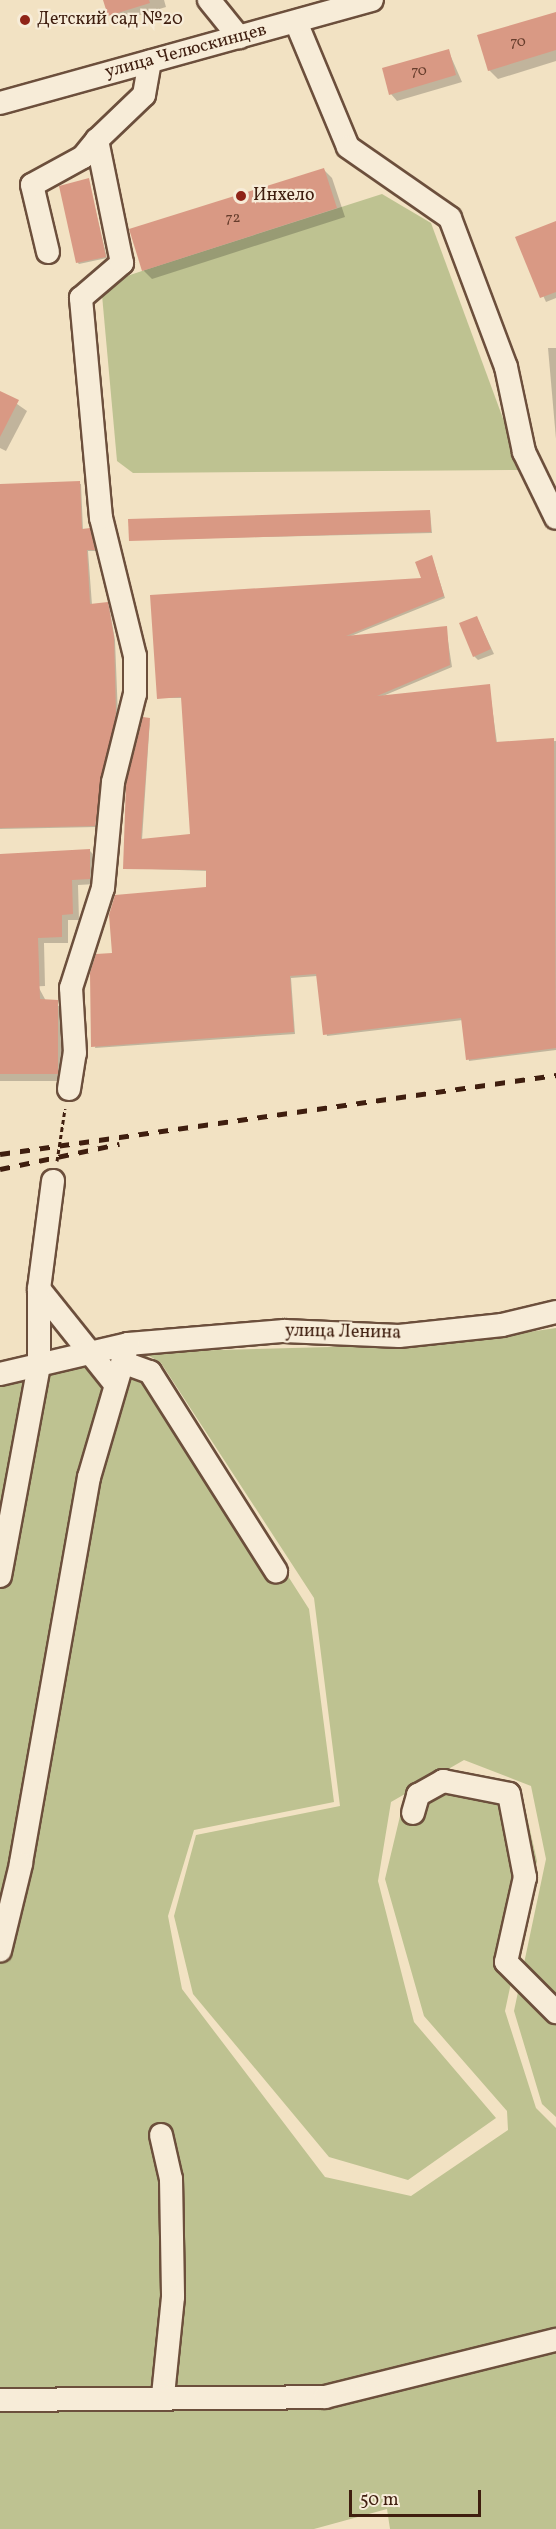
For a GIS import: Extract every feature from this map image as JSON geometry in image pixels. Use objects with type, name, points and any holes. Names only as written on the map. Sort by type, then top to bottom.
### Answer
[{"type":"street","points":[[209,0],[239,37]]},
{"type":"street","name":"улица Челюскинцев","points":[[0,103],[296,22],[345,4],[372,0]]},
{"type":"street","points":[[296,22],[348,147],[450,218],[506,368],[524,452],[556,518]]},
{"type":"street","points":[[48,252],[32,185],[83,158],[97,140],[144,95],[150,62]]},
{"type":"street","points":[[69,1089],[75,1053],[71,988],[103,888],[113,782],[135,694],[135,656],[101,518],[81,298],[122,263],[97,140]]},
{"type":"street","points":[[0,1575],[4,1532],[39,1365],[39,1289],[53,1181]]},
{"type":"street","points":[[39,1289],[90,1351],[150,1372],[276,1571]]},
{"type":"street","name":"улица Ленина","points":[[0,1374],[90,1351],[122,1363],[284,1331],[399,1336],[502,1325],[556,1312]]},
{"type":"street","points":[[0,1951],[21,1864],[89,1477],[122,1363]]},
{"type":"street","points":[[413,1813],[418,1795],[443,1781],[509,1794],[525,1877],[506,1962],[556,2012]]},
{"type":"street","points":[[161,2135],[171,2180],[173,2297],[163,2394]]},
{"type":"street","points":[[0,2400],[163,2394],[325,2397],[556,2340]]},
{"type":"path","points":[[53,1181],[69,1089]]},
{"type":"green space","points":[[382,194],[431,223],[522,470],[133,473],[117,461],[102,295],[121,278]]},
{"type":"green space","points":[[556,1328],[556,2117],[542,2104],[514,2011],[546,1859],[531,1786],[464,1760],[391,1802],[378,1881],[414,2022],[496,2118],[408,2180],[329,2157],[193,1994],[174,1916],[196,1835],[340,1806],[314,1598],[161,1363],[146,1354],[309,1609],[334,1802],[194,1830],[168,1916],[182,1989],[325,2177],[411,2196],[508,2130],[507,2111],[424,2016],[385,1879],[401,1812],[467,1775],[521,1790],[537,1861],[505,2011],[536,2108],[556,2128],[556,2529],[390,2529],[387,2509],[314,2529],[0,2529],[0,1363],[144,1352],[445,1344]]},
{"type":"building","points":[[103,0],[149,0],[150,3],[108,16]]},
{"type":"building","points":[[556,12],[556,50],[488,71],[477,35]]},
{"type":"building","points":[[449,49],[456,75],[389,95],[382,68]]},
{"type":"building","points":[[324,168],[337,208],[142,271],[129,229]]},
{"type":"building","points":[[89,178],[106,257],[76,263],[59,186]]},
{"type":"building","points":[[556,221],[556,292],[540,298],[515,237]]},
{"type":"building","points":[[0,391],[19,400],[0,437]]},
{"type":"building","points":[[80,481],[82,529],[90,528],[95,550],[87,550],[90,604],[108,602],[114,637],[116,713],[95,826],[0,828],[0,484]]},
{"type":"building","points":[[430,510],[431,532],[129,541],[128,519]]},
{"type":"building","points":[[432,555],[444,596],[346,636],[447,626],[450,665],[377,696],[490,684],[496,742],[554,738],[556,1048],[466,1060],[461,1018],[323,1035],[316,974],[290,976],[294,1032],[91,1047],[90,973],[96,954],[112,953],[109,915],[115,895],[206,887],[206,870],[123,869],[126,784],[143,717],[150,718],[141,839],[190,834],[181,697],[157,699],[150,595],[421,578],[415,562]]},
{"type":"building","points":[[477,616],[491,649],[473,657],[459,623]]},
{"type":"building","points":[[90,849],[90,879],[72,880],[73,914],[62,915],[62,937],[38,938],[40,999],[58,1000],[58,1074],[0,1074],[0,854]]},
{"type":"railway","points":[[0,1154],[556,1075]]},
{"type":"railway","points":[[0,1169],[119,1144]]},
{"type":"place","name":"Детский сад №20","points":[[25,20]]},
{"type":"place","name":"Инхело","points":[[241,196]]}]
